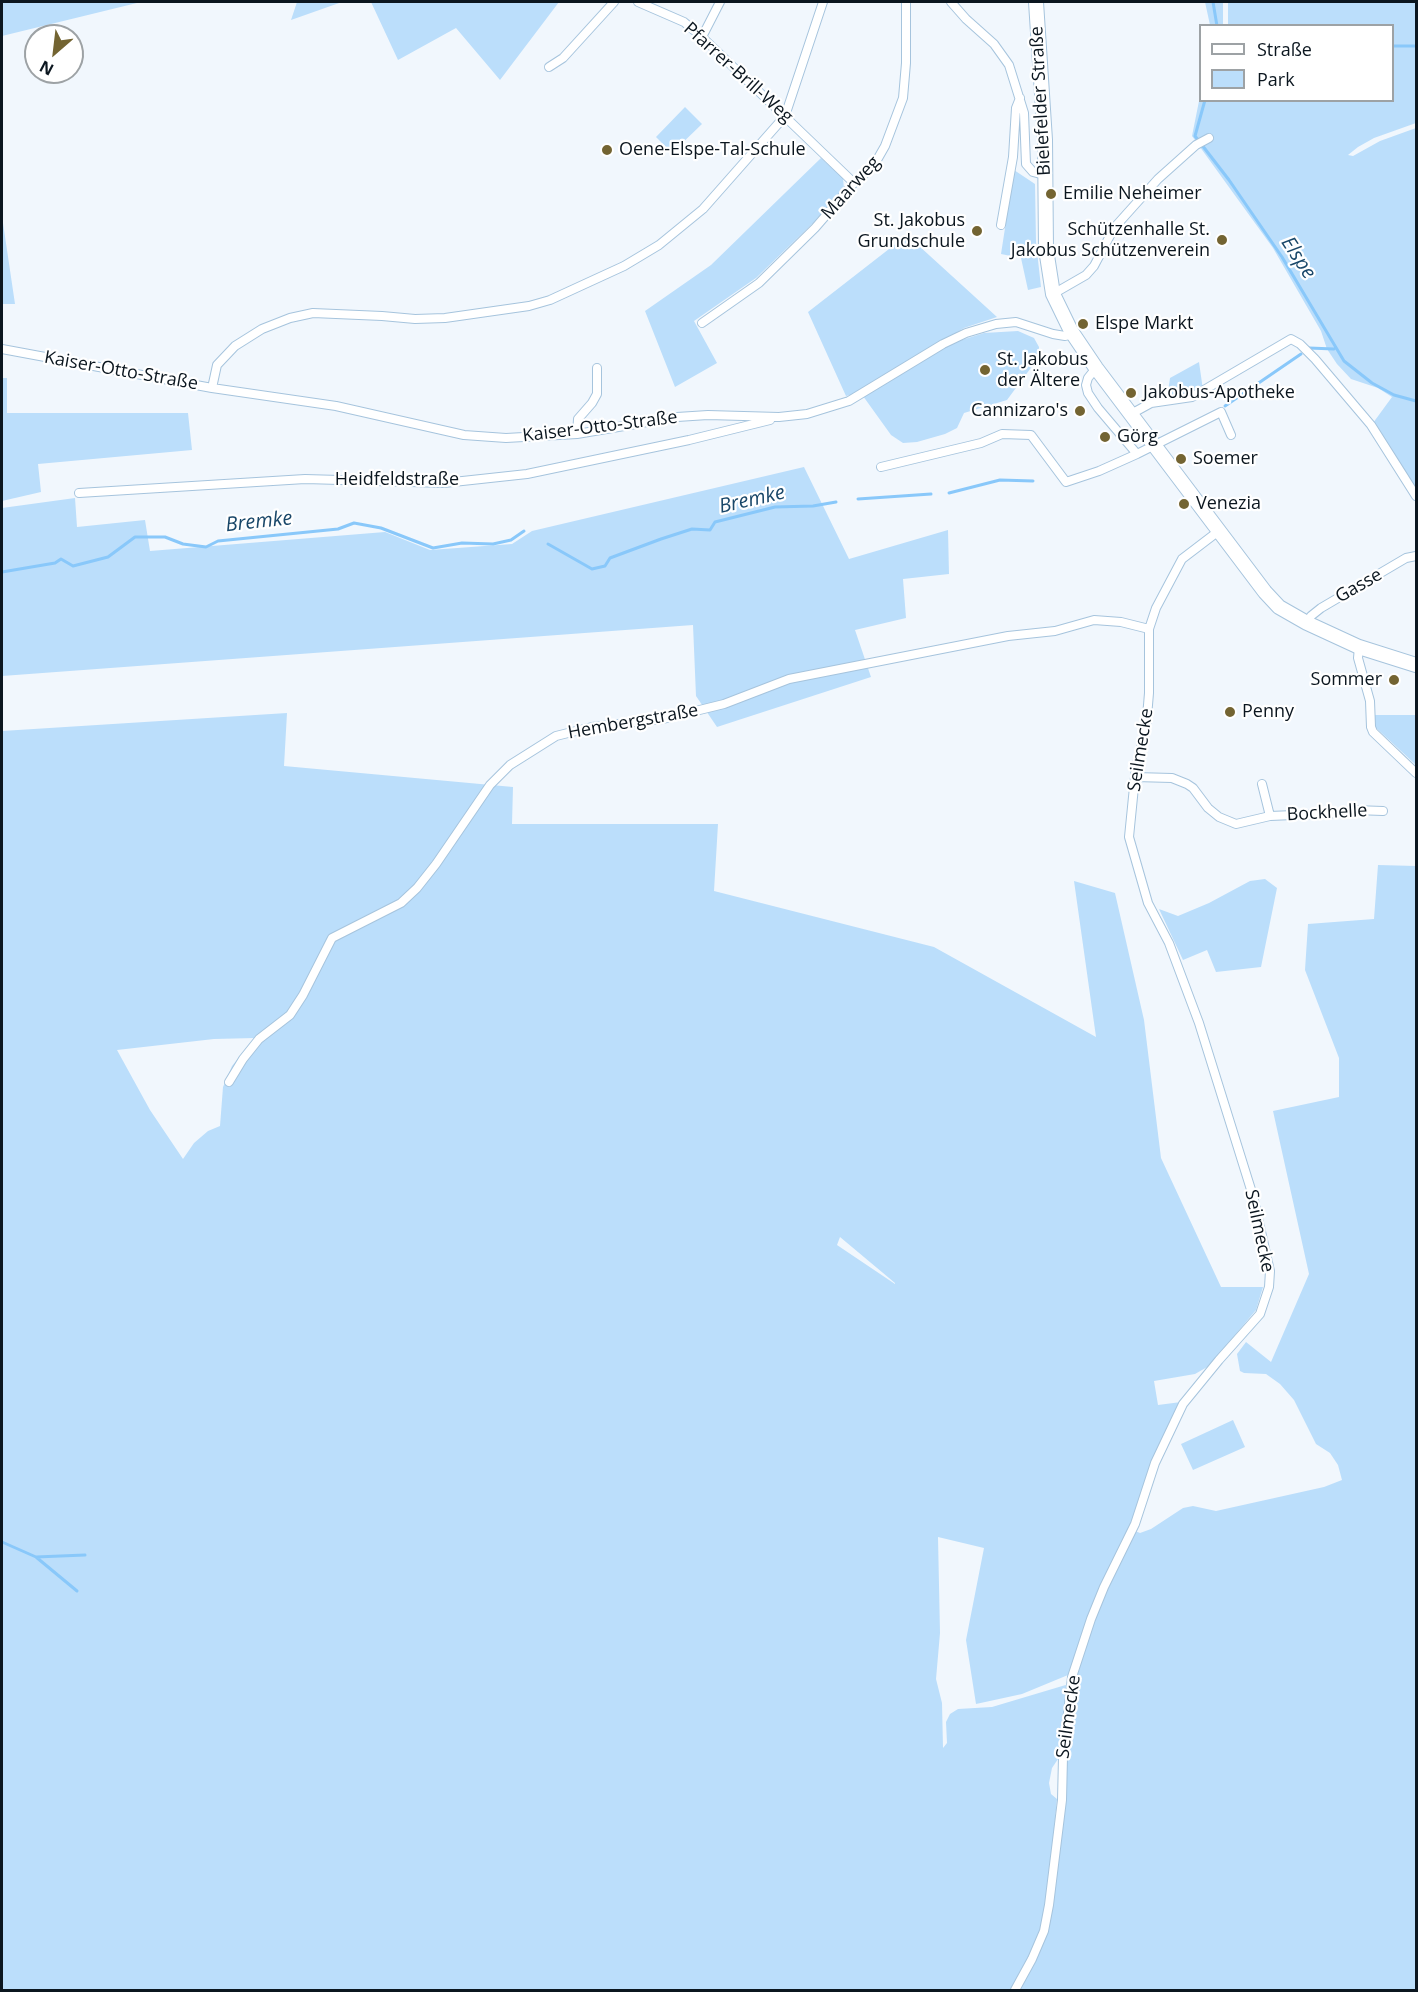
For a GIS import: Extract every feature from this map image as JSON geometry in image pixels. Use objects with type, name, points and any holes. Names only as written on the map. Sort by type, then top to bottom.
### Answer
[{"type":"main road","name":"Bielefelder Straße","points":[[1036,2],[1045,140],[1046,249],[1053,294],[1073,334],[1154,445],[1279,607],[1307,624],[1359,647],[1416,665]]},
{"type":"street","points":[[549,67],[563,58],[614,2]]},
{"type":"street","name":"Pfarrer-Brill-Weg","points":[[638,2],[684,22],[702,37],[855,183]]},
{"type":"street","points":[[702,37],[720,2]]},
{"type":"street","points":[[212,388],[217,365],[235,346],[262,329],[290,318],[313,313],[416,319],[445,318],[529,306],[550,300],[624,266],[659,245],[703,209],[785,116],[823,2]]},
{"type":"street","name":"Maarweg","points":[[702,323],[759,283],[815,228],[855,183],[870,172],[885,146],[903,98],[906,63],[906,2]]},
{"type":"street","points":[[951,2],[1002,54],[1009,65],[1024,113],[1026,164],[1033,172],[1044,175]]},
{"type":"street","points":[[1001,225],[1013,157],[1016,108],[1020,98]]},
{"type":"street","points":[[1053,294],[1072,284],[1094,266],[1114,228],[1158,179],[1203,141]]},
{"type":"street","name":"Kaiser-Otto-Straße","points":[[2,349],[212,388],[336,406],[464,435],[506,438],[577,434],[677,417],[708,415],[779,417],[807,414],[849,401],[943,344],[966,333],[1016,321],[1053,334],[1065,336],[1073,334]]},
{"type":"street","points":[[1131,414],[1151,403],[1198,394],[1291,339],[1300,344],[1315,359],[1371,425],[1416,496]]},
{"type":"street","points":[[577,434],[578,419],[597,394],[597,368]]},
{"type":"street","points":[[1096,368],[1088,378],[1086,385],[1088,393],[1137,454]]},
{"type":"street","points":[[881,467],[981,443],[1002,434],[1031,435],[1066,482],[1099,471],[1137,454],[1221,412],[1231,435]]},
{"type":"street","name":"Heidfeldstraße","points":[[80,493],[305,479],[444,483],[528,474],[722,433],[779,417]]},
{"type":"street","name":"Seilmecke","points":[[1015,1990],[1044,1931],[1062,1800],[1063,1757],[1072,1677],[1091,1618],[1135,1524],[1155,1463],[1183,1404],[1260,1314],[1269,1287],[1270,1271],[1253,1196],[1199,1023],[1169,943],[1149,903],[1129,837],[1135,777],[1146,729],[1149,693],[1149,629],[1156,608],[1182,559],[1220,530]]},
{"type":"street","name":"Gasse","points":[[1307,624],[1311,616],[1321,608],[1406,558],[1416,556]]},
{"type":"street","name":"Hembergstraße","points":[[229,1082],[259,1039],[290,1015],[303,995],[332,938],[401,903],[417,888],[436,864],[490,785],[510,765],[556,736],[592,727],[663,719],[724,704],[789,680],[1008,636],[1055,631],[1094,620],[1121,622],[1149,629]]},
{"type":"street","points":[[1359,647],[1358,658],[1370,701],[1373,732],[1416,773]]},
{"type":"street","name":"Bockhelle","points":[[1135,777],[1172,777],[1187,784],[1193,788],[1208,808],[1228,821],[1243,823],[1270,816],[1341,813],[1355,810],[1383,811]]},
{"type":"street","name":"Bockhelle","points":[[1262,784],[1270,816]]},
{"type":"green space","points":[[2,2],[141,2],[51,24],[24,24],[24,31],[2,36]]},
{"type":"green space","points":[[297,2],[342,2],[291,20]]},
{"type":"green space","points":[[371,2],[559,2],[500,80],[456,28],[398,60]]},
{"type":"green space","points":[[1205,2],[1223,2],[1223,24],[1210,24]]},
{"type":"green space","points":[[1228,2],[1416,2],[1416,123],[1374,138],[1348,155],[1353,156],[1380,141],[1416,128],[1416,488],[1373,423],[1392,397],[1378,388],[1351,379],[1337,364],[1327,349],[1321,331],[1273,248],[1192,136],[1199,101],[1394,102],[1394,24],[1228,24]]},
{"type":"green space","points":[[685,107],[702,124],[672,153],[656,137]]},
{"type":"green space","points":[[821,158],[843,178],[844,189],[812,224],[756,278],[694,321],[717,363],[675,387],[645,311],[711,265]]},
{"type":"green space","points":[[1014,170],[1035,184],[1036,242],[1041,287],[1028,290],[1021,258],[1001,254]]},
{"type":"green space","points":[[3,223],[15,304],[2,304]]},
{"type":"green space","points":[[907,235],[997,317],[964,328],[855,394],[846,396],[808,312]]},
{"type":"green space","points":[[1018,331],[1034,338],[1039,347],[1039,353],[1033,365],[1007,400],[964,413],[957,428],[945,434],[917,442],[903,443],[891,435],[863,396],[949,344],[984,333]]},
{"type":"green space","points":[[1199,362],[1203,390],[1192,396],[1167,398],[1170,378]]},
{"type":"green space","points":[[2,378],[7,378],[7,413],[188,413],[192,450],[38,464],[41,492],[2,501]]},
{"type":"green space","points":[[804,467],[849,559],[948,530],[949,574],[903,579],[906,618],[855,630],[871,677],[717,727],[696,696],[693,625],[2,676],[2,508],[75,498],[77,527],[145,520],[150,551],[385,532],[430,550],[512,544],[532,531]]},
{"type":"green space","points":[[287,713],[284,766],[513,787],[512,824],[718,824],[714,891],[934,947],[1096,1037],[1074,881],[1115,893],[1144,1020],[1161,1158],[1221,1287],[1263,1287],[1256,1310],[1209,1366],[1195,1374],[1154,1381],[1158,1405],[1181,1402],[1170,1425],[1135,1531],[1140,1533],[1151,1529],[1183,1508],[1193,1506],[1216,1511],[1324,1487],[1342,1480],[1338,1465],[1330,1453],[1316,1444],[1294,1400],[1280,1384],[1266,1374],[1240,1371],[1237,1354],[1246,1342],[1271,1362],[1309,1274],[1273,1111],[1339,1097],[1339,1058],[1305,970],[1308,924],[1374,919],[1378,865],[1416,866],[1416,1990],[2,1990],[2,731]],"holes":[[[255,1038],[232,1066],[223,1087],[220,1126],[208,1131],[194,1143],[183,1159],[150,1110],[117,1050],[214,1039]],[[840,1237],[895,1284],[837,1245]],[[938,1537],[984,1548],[966,1640],[976,1704],[1022,1694],[1068,1675],[1073,1677],[1049,1882],[1057,1799],[1051,1794],[1049,1783],[1052,1768],[1060,1756],[1069,1684],[992,1707],[958,1709],[950,1714],[946,1722],[947,1743],[943,1748],[942,1703],[936,1679],[940,1633]]]},
{"type":"green space","points":[[1375,715],[1416,715],[1416,765],[1374,726]]},
{"type":"green space","points":[[1265,879],[1277,888],[1261,967],[1216,972],[1207,950],[1183,960],[1159,909],[1178,916],[1209,903],[1250,881]]},
{"type":"green space","points":[[1233,1420],[1245,1447],[1193,1470],[1181,1444]]},
{"type":"waterway","name":"Elspe","points":[[1213,2],[1217,24]]},
{"type":"waterway","points":[[1394,46],[1416,46]]},
{"type":"waterway","name":"Elspe","points":[[1204,102],[1195,136],[1229,180],[1282,257],[1344,361],[1372,383],[1394,395],[1416,401]]},
{"type":"waterway","name":"Bremke","points":[[1309,348],[1334,349]]},
{"type":"waterway","name":"Bremke","points":[[1225,406],[1301,354]]},
{"type":"waterway","name":"Bremke","points":[[949,493],[1000,480],[1033,481]]},
{"type":"waterway","name":"Bremke","points":[[858,499],[931,494]]},
{"type":"waterway","name":"Bremke","points":[[548,544],[592,569],[605,566],[610,558],[661,539],[692,529],[710,530],[715,522],[775,507],[813,506],[836,502]]},
{"type":"waterway","name":"Bremke","points":[[2,572],[55,563],[61,559],[73,566],[108,557],[135,537],[165,537],[183,544],[206,547],[218,541],[338,529],[354,523],[381,528],[433,548],[462,543],[493,544],[511,540],[524,531]]},
{"type":"waterway","points":[[2,1542],[36,1557],[77,1591]]},
{"type":"waterway","points":[[36,1557],[85,1555]]},
{"type":"place","name":"Oene-Elspe-Tal-Schule","points":[[607,150]]},
{"type":"place","name":"Emilie Neheimer","points":[[1051,194]]},
{"type":"place","name":"St. Jakobus Grundschule","points":[[977,231]]},
{"type":"place","name":"Schützenhalle St. Jakobus Schützenverein","points":[[1222,240]]},
{"type":"place","name":"Elspe Markt","points":[[1083,324]]},
{"type":"place","name":"St. Jakobus der Ältere","points":[[985,370]]},
{"type":"place","name":"Jakobus-Apotheke","points":[[1131,393]]},
{"type":"place","name":"Cannizaro's","points":[[1080,411]]},
{"type":"place","name":"Görg","points":[[1105,437]]},
{"type":"place","name":"Soemer","points":[[1181,459]]},
{"type":"place","name":"Venezia","points":[[1184,504]]},
{"type":"place","name":"Sommer","points":[[1394,680]]},
{"type":"place","name":"Penny","points":[[1230,712]]}]
